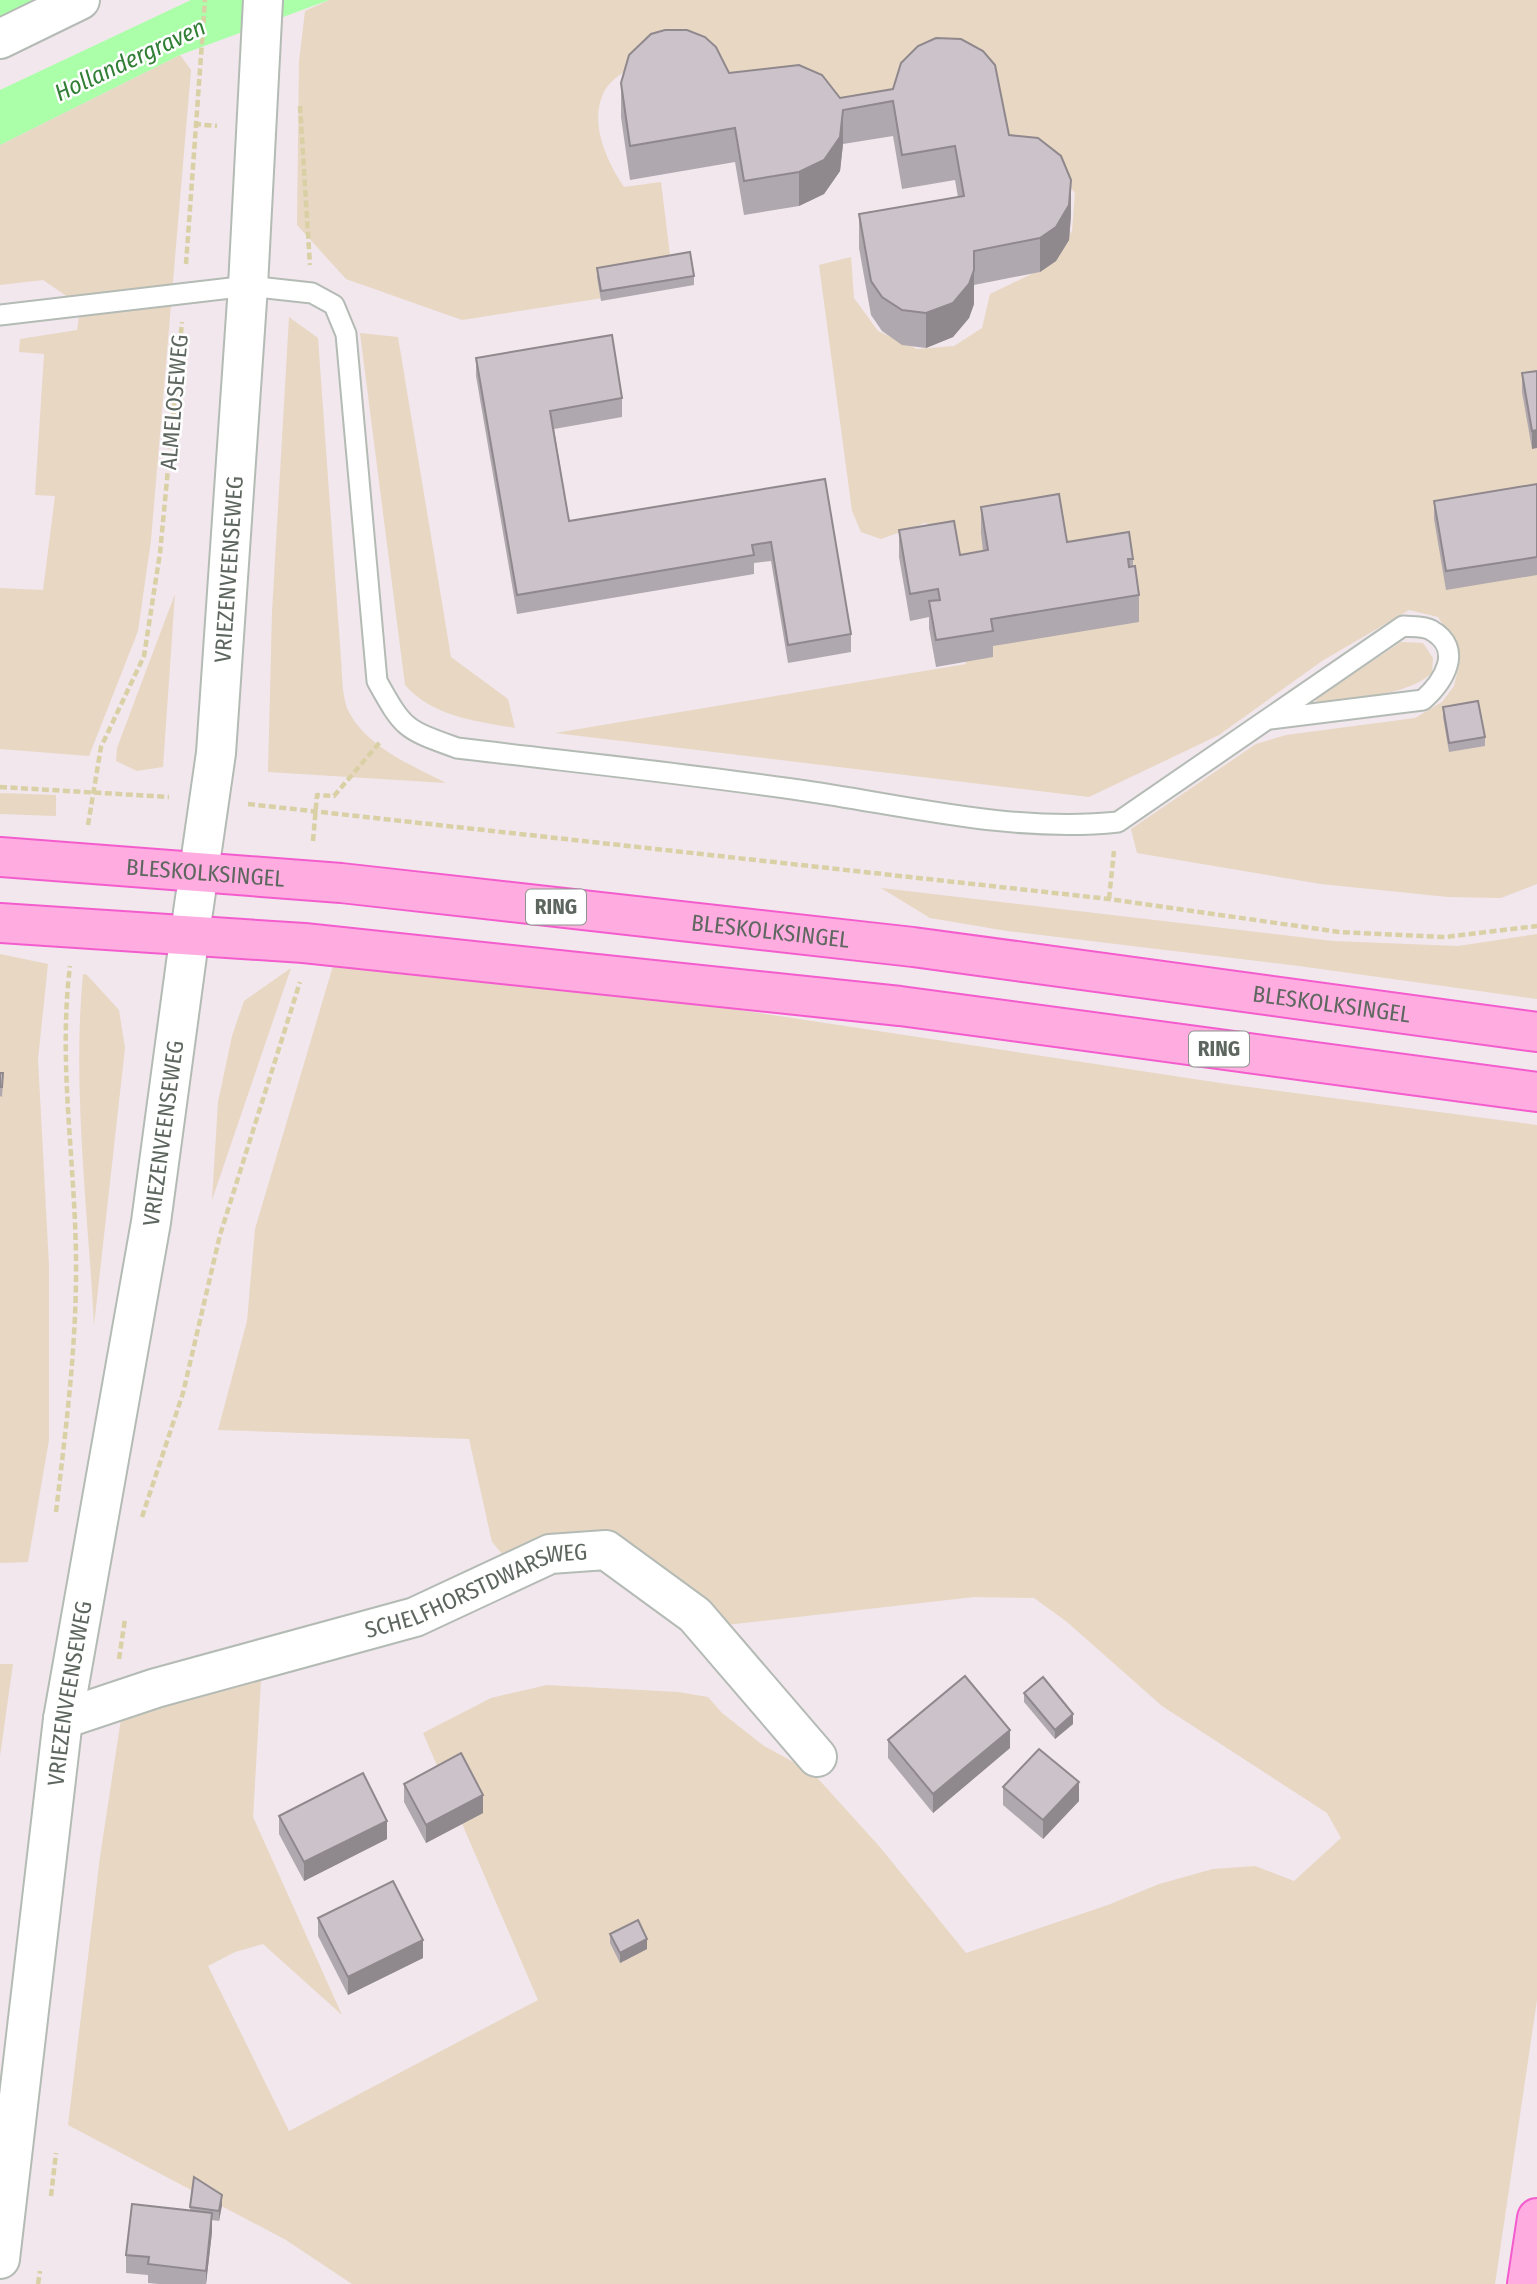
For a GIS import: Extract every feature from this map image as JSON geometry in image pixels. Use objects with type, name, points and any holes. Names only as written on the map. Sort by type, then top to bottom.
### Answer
[{"type":"main road","name":"BLESKOLKSINGEL","points":[[0,857],[200,870],[913,947],[1537,1032]]},
{"type":"main road","name":"RING","points":[[0,923],[190,933],[304,943],[900,1006],[1537,1092]]},
{"type":"main road","points":[[1527,2284],[1537,2218]]},
{"type":"street","points":[[0,39],[80,0]]},
{"type":"street","name":"VRIEZENVEENSEWEG","points":[[0,2259],[63,1719],[151,1222],[216,753],[248,286],[263,0]]},
{"type":"street","name":"SCHELFHORSTDWARSWEG","points":[[63,1719],[156,1688],[415,1617],[550,1554],[606,1550],[695,1615],[817,1757]]},
{"type":"lane","points":[[0,315],[248,286],[312,293],[334,305],[346,334],[377,681],[399,720],[418,733],[457,748],[790,789],[1013,822],[1079,827],[1118,822],[1403,626],[1430,629],[1445,642],[1449,663],[1440,684],[1423,700],[1270,719]]},
{"type":"path","name":"ALMELOSEWEG","points":[[0,787],[92,793],[101,747],[144,656],[160,553],[185,293],[196,87],[205,0]]},
{"type":"path","points":[[300,104],[312,293]]},
{"type":"path","points":[[309,881],[317,795],[334,796],[399,720]]},
{"type":"path","points":[[316,811],[1109,899],[1339,932],[1445,937],[1537,926]]},
{"type":"path","points":[[1109,899],[1118,822]]},
{"type":"path","points":[[139,1526],[183,1393],[220,1235],[301,978],[304,943]]},
{"type":"path","points":[[55,1518],[71,1382],[76,1258],[66,1088],[68,987]]},
{"type":"path","name":"VRIEZENVEENSEWEG","points":[[112,1704],[126,1612]]},
{"type":"path","points":[[49,2207],[57,2140]]},
{"type":"path","points":[[38,2284],[42,2258]]},
{"type":"shaded area","points":[[329,0],[1537,0],[1537,884],[1501,898],[1448,897],[1321,884],[1137,853],[1131,829],[1256,744],[1286,735],[1415,718],[1442,702],[1454,686],[1460,660],[1453,641],[1438,617],[1409,610],[1322,661],[1219,735],[1089,797],[555,733],[966,664],[947,529],[925,523],[881,539],[861,532],[852,511],[819,265],[851,257],[854,298],[878,331],[917,349],[954,346],[982,328],[990,294],[1048,266],[1072,231],[1075,193],[1052,165],[883,107],[638,61],[605,90],[598,114],[601,140],[624,187],[661,182],[674,287],[462,320],[346,279],[297,225],[299,62],[305,11]]},
{"type":"shaded area","points":[[180,55],[191,70],[151,540],[138,631],[89,756],[0,749],[0,588],[43,590],[55,496],[35,495],[44,354],[19,352],[20,339],[77,330],[82,296],[68,297],[43,280],[0,285],[0,145]]},
{"type":"shaded area","points":[[289,317],[318,338],[342,684],[347,708],[365,733],[377,744],[446,783],[268,772],[272,612]]},
{"type":"shaded area","points":[[360,333],[398,337],[451,657],[508,699],[515,728],[470,720],[442,711],[416,696],[405,685]]},
{"type":"shaded area","points":[[175,594],[163,767],[137,771],[116,761],[117,748]]},
{"type":"shaded area","points":[[1401,642],[1423,643],[1433,658],[1432,673],[1421,681],[1394,691],[1317,705],[1316,699]]},
{"type":"shaded area","points":[[0,793],[56,795],[56,816],[0,814]]},
{"type":"shaded area","points":[[881,888],[1333,941],[1458,946],[1537,934],[1537,999],[1299,966],[1007,931],[930,918]]},
{"type":"shaded area","points":[[338,949],[1227,1084],[1537,1125],[1537,2000],[1495,2284],[352,2284],[286,2240],[68,2125],[100,1857],[121,1719],[261,1680],[253,1817],[342,2015],[263,1944],[235,1952],[208,1966],[289,2131],[538,2000],[423,1733],[491,1698],[547,1685],[678,1692],[708,1697],[722,1713],[764,1746],[812,1772],[879,1846],[966,1953],[1108,1905],[1159,1884],[1213,1869],[1255,1866],[1294,1881],[1341,1838],[1327,1813],[1162,1706],[1067,1622],[1034,1598],[974,1597],[717,1626],[615,1551],[522,1577],[492,1542],[469,1439],[218,1430],[247,1321],[255,1229]]},
{"type":"shaded area","points":[[0,954],[48,964],[38,1059],[49,1266],[49,1440],[28,1562],[0,1563]]},
{"type":"shaded area","points":[[291,968],[212,1200],[218,1102],[232,1036],[244,1001]]},
{"type":"shaded area","points":[[83,974],[87,975],[119,1010],[125,1048],[94,1325],[80,1105]]},
{"type":"shaded area","points":[[0,1664],[13,1664],[0,1756]]},
{"type":"water","points":[[0,0],[56,0],[0,28]]},
{"type":"water","name":"Hollandergraven","points":[[191,0],[329,0],[180,55],[0,145],[0,90]]},
{"type":"building","points":[[665,30],[687,30],[705,37],[716,47],[729,73],[799,65],[822,75],[840,98],[893,89],[901,63],[918,46],[936,38],[961,39],[983,51],[995,65],[1009,135],[1038,138],[1061,156],[1071,180],[1069,205],[1056,227],[1040,238],[974,251],[974,270],[969,284],[953,303],[926,313],[902,310],[882,297],[871,281],[859,214],[964,196],[955,146],[902,155],[893,101],[843,110],[840,137],[824,160],[799,172],[744,181],[735,128],[630,146],[621,83],[629,55],[651,34]]},
{"type":"building","points":[[690,252],[694,276],[601,291],[597,268]]},
{"type":"building","points":[[612,335],[622,398],[550,411],[569,521],[825,479],[851,634],[788,645],[771,542],[752,545],[754,555],[517,595],[476,358]]},
{"type":"building","points":[[1537,371],[1537,430],[1532,431],[1522,373]]},
{"type":"building","points":[[1537,484],[1537,557],[1446,571],[1434,501]]},
{"type":"building","points":[[1059,494],[1067,542],[1129,532],[1133,559],[1128,559],[1129,567],[1135,566],[1139,595],[991,619],[993,631],[936,640],[929,601],[940,600],[938,589],[910,594],[899,530],[954,521],[960,555],[988,550],[981,507]]},
{"type":"building","points":[[1478,701],[1485,737],[1449,743],[1443,707]]},
{"type":"building","points":[[0,1073],[3,1073],[2,1087],[0,1087]]},
{"type":"building","points":[[965,1676],[1010,1730],[933,1794],[888,1740]]},
{"type":"building","points":[[1043,1677],[1073,1714],[1055,1730],[1024,1693]]},
{"type":"building","points":[[1039,1749],[1079,1782],[1043,1820],[1003,1787]]},
{"type":"building","points":[[461,1753],[483,1795],[426,1825],[404,1784]]},
{"type":"building","points":[[363,1773],[387,1821],[304,1862],[279,1816]]},
{"type":"building","points":[[393,1881],[423,1940],[348,1977],[318,1918]]},
{"type":"building","points":[[638,1920],[647,1939],[620,1953],[610,1934]]},
{"type":"building","points":[[194,2177],[222,2195],[219,2211],[190,2207]]},
{"type":"building","points":[[132,2204],[212,2213],[206,2271],[148,2264],[149,2257],[126,2255]]}]
